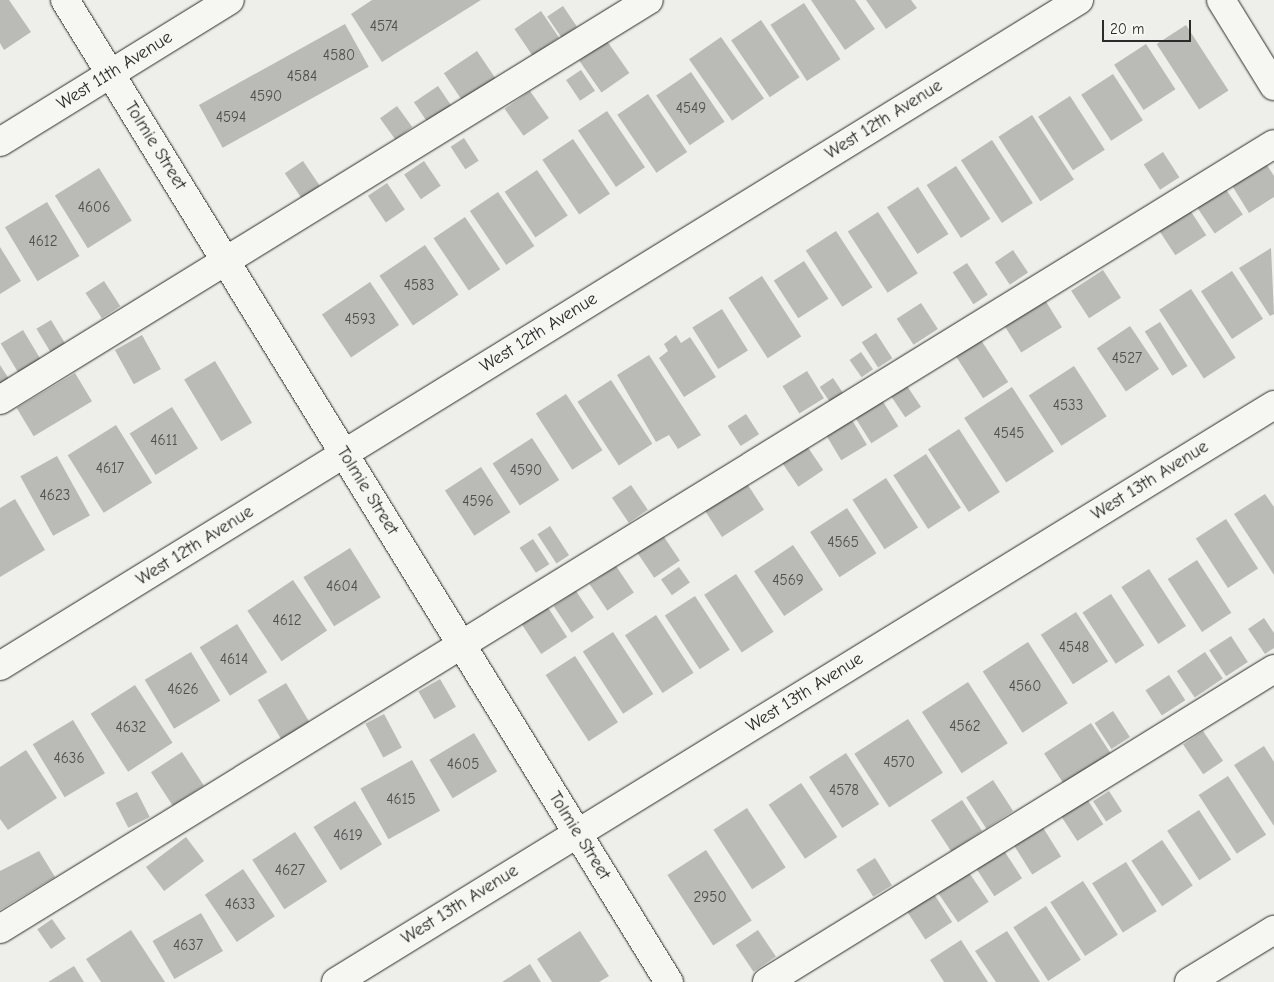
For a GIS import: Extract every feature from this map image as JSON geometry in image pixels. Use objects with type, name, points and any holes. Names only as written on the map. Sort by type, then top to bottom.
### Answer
[{"type":"street","name":"Tolmie Street","points":[[65,0],[669,982]]},
{"type":"street","name":"West 11th Avenue","points":[[0,142],[230,0]]},
{"type":"street","points":[[0,400],[649,0]]},
{"type":"street","name":"West 12th Avenue","points":[[0,666],[1079,0]]},
{"type":"street","points":[[1221,0],[1274,86]]},
{"type":"street","points":[[0,929],[460,643],[1274,144]]},
{"type":"street","name":"West 13th Avenue","points":[[336,982],[1274,405]]},
{"type":"street","points":[[767,982],[1274,670]]},
{"type":"street","points":[[1189,982],[1274,930]]},
{"type":"building","points":[[0,0],[9,0],[31,32],[4,50],[0,43]]},
{"type":"building","points":[[372,0],[481,0],[382,62],[351,14]]},
{"type":"building","points":[[811,0],[855,0],[875,29],[845,50]]},
{"type":"building","points":[[866,0],[911,0],[917,8],[886,29]]},
{"type":"building","points":[[804,3],[840,59],[807,81],[770,25]]},
{"type":"building","points":[[563,6],[577,27],[561,37],[547,17]]},
{"type":"building","points":[[541,11],[559,38],[532,55],[514,29]]},
{"type":"building","points":[[761,20],[800,77],[770,97],[731,40]]},
{"type":"building","points":[[345,24],[369,67],[223,148],[199,105]]},
{"type":"building","points":[[1186,25],[1228,90],[1199,109],[1157,44]]},
{"type":"building","points":[[721,37],[764,98],[732,121],[689,59]]},
{"type":"building","points":[[607,41],[629,73],[602,92],[579,61]]},
{"type":"building","points":[[1146,44],[1175,89],[1144,110],[1114,65]]},
{"type":"building","points":[[477,51],[496,79],[463,102],[444,73]]},
{"type":"building","points":[[581,70],[595,91],[580,101],[566,80]]},
{"type":"building","points":[[691,72],[725,122],[690,145],[656,95]]},
{"type":"building","points":[[1113,74],[1143,120],[1111,141],[1081,95]]},
{"type":"building","points":[[438,86],[455,111],[431,127],[414,102]]},
{"type":"building","points":[[530,91],[549,118],[524,136],[505,109]]},
{"type":"building","points":[[648,94],[687,152],[656,173],[617,115]]},
{"type":"building","points":[[1070,96],[1105,150],[1073,170],[1038,117]]},
{"type":"building","points":[[397,106],[412,127],[395,139],[380,118]]},
{"type":"building","points":[[607,111],[645,167],[616,187],[578,131]]},
{"type":"building","points":[[1032,115],[1074,180],[1040,201],[998,137]]},
{"type":"building","points":[[464,138],[479,161],[465,169],[451,147]]},
{"type":"building","points":[[573,139],[610,194],[579,214],[542,160]]},
{"type":"building","points":[[992,140],[1033,203],[1002,223],[961,160]]},
{"type":"building","points":[[1163,152],[1179,177],[1160,190],[1144,165]]},
{"type":"building","points":[[303,161],[320,186],[302,198],[285,173]]},
{"type":"building","points":[[424,161],[441,186],[421,199],[404,174]]},
{"type":"building","points":[[1265,162],[1274,176],[1274,197],[1249,213],[1231,184]]},
{"type":"building","points":[[956,166],[990,219],[961,238],[927,185]]},
{"type":"building","points":[[99,168],[132,221],[88,248],[55,196]]},
{"type":"building","points":[[537,170],[568,216],[535,237],[505,192]]},
{"type":"building","points":[[387,183],[405,210],[386,222],[368,196]]},
{"type":"building","points":[[918,187],[948,234],[917,254],[887,207]]},
{"type":"building","points":[[1225,188],[1243,215],[1215,234],[1197,207]]},
{"type":"building","points":[[498,192],[534,246],[506,265],[470,211]]},
{"type":"building","points":[[47,202],[79,256],[37,281],[5,227]]},
{"type":"building","points":[[1190,210],[1206,235],[1175,255],[1159,230]]},
{"type":"building","points":[[878,212],[918,273],[888,293],[848,232]]},
{"type":"building","points":[[465,217],[500,269],[469,290],[433,238]]},
{"type":"building","points":[[836,231],[872,287],[842,307],[806,251]]},
{"type":"building","points":[[425,245],[459,295],[413,325],[379,276]]},
{"type":"building","points":[[0,247],[21,281],[0,294]]},
{"type":"building","points":[[1271,248],[1274,314],[1270,316],[1239,268]]},
{"type":"building","points":[[1013,250],[1028,272],[1010,285],[995,262]]},
{"type":"building","points":[[804,261],[829,299],[798,318],[774,281]]},
{"type":"building","points":[[967,263],[988,295],[973,304],[953,272]]},
{"type":"building","points":[[1103,270],[1121,298],[1089,318],[1071,291]]},
{"type":"building","points":[[1232,271],[1263,319],[1232,339],[1201,291]]},
{"type":"building","points":[[762,276],[801,336],[768,358],[728,298]]},
{"type":"building","points":[[104,281],[120,306],[102,318],[86,293]]},
{"type":"building","points":[[370,282],[399,325],[351,358],[322,314]]},
{"type":"building","points":[[1191,289],[1236,358],[1204,378],[1159,310]]},
{"type":"building","points":[[1045,300],[1062,327],[1021,353],[1004,325]]},
{"type":"building","points":[[921,303],[938,329],[914,345],[897,319]]},
{"type":"building","points":[[722,309],[748,351],[718,369],[692,328]]},
{"type":"building","points":[[51,320],[66,345],[51,354],[36,329]]},
{"type":"building","points":[[1160,322],[1188,366],[1172,376],[1145,332]]},
{"type":"building","points":[[1130,326],[1159,369],[1126,391],[1097,348]]},
{"type":"building","points":[[23,330],[41,360],[19,373],[1,343]]},
{"type":"building","points":[[876,333],[892,358],[878,367],[862,342]]},
{"type":"building","points":[[142,335],[161,369],[134,384],[115,350]]},
{"type":"building","points":[[676,335],[681,343],[690,337],[716,377],[684,397],[659,358],[668,351],[664,344]]},
{"type":"building","points":[[981,340],[1008,382],[983,398],[956,356]]},
{"type":"building","points":[[861,352],[873,369],[862,377],[850,360]]},
{"type":"building","points":[[649,355],[701,435],[678,449],[669,435],[656,442],[617,375]]},
{"type":"building","points":[[215,361],[252,423],[221,441],[184,380]]},
{"type":"building","points":[[0,365],[9,379],[0,385]]},
{"type":"building","points":[[1074,366],[1107,416],[1061,446],[1029,395]]},
{"type":"building","points":[[807,371],[824,398],[799,414],[782,386]]},
{"type":"building","points":[[75,373],[92,401],[34,436],[17,408]]},
{"type":"building","points":[[833,378],[843,393],[830,402],[820,387]]},
{"type":"building","points":[[611,380],[652,444],[619,466],[577,402]]},
{"type":"building","points":[[907,386],[921,407],[905,417],[891,397]]},
{"type":"building","points":[[1012,387],[1054,452],[1006,483],[964,418]]},
{"type":"building","points":[[566,394],[602,450],[572,470],[536,414]]},
{"type":"building","points":[[882,400],[898,426],[871,443],[855,417]]},
{"type":"building","points":[[172,407],[198,449],[156,475],[130,433]]},
{"type":"building","points":[[746,414],[759,434],[741,446],[728,426]]},
{"type":"building","points":[[852,420],[867,445],[841,460],[826,435]]},
{"type":"building","points":[[116,425],[152,483],[104,513],[68,455]]},
{"type":"building","points":[[959,429],[1000,492],[969,512],[928,449]]},
{"type":"building","points":[[532,438],[559,480],[520,506],[493,464]]},
{"type":"building","points":[[807,446],[823,470],[798,487],[782,463]]},
{"type":"building","points":[[926,454],[961,508],[928,529],[893,475]]},
{"type":"building","points":[[57,456],[90,515],[53,536],[20,476]]},
{"type":"building","points":[[481,467],[510,512],[474,536],[445,490]]},
{"type":"building","points":[[886,478],[918,527],[885,549],[852,500]]},
{"type":"building","points":[[746,482],[764,510],[722,537],[704,509]]},
{"type":"building","points":[[631,485],[648,510],[629,523],[612,498]]},
{"type":"building","points":[[1265,494],[1274,507],[1274,575],[1234,514]]},
{"type":"building","points":[[15,499],[45,550],[0,577],[0,508]]},
{"type":"building","points":[[847,508],[876,553],[840,577],[810,532]]},
{"type":"building","points":[[1226,519],[1258,568],[1228,588],[1196,539]]},
{"type":"building","points":[[550,526],[569,555],[556,564],[537,534]]},
{"type":"building","points":[[662,534],[680,561],[654,578],[636,551]]},
{"type":"building","points":[[533,539],[549,564],[536,573],[520,548]]},
{"type":"building","points":[[793,545],[823,590],[784,616],[754,571]]},
{"type":"building","points":[[350,548],[381,597],[334,626],[303,577]]},
{"type":"building","points":[[1197,560],[1231,613],[1202,632],[1168,579]]},
{"type":"building","points":[[616,566],[634,593],[607,610],[589,584]]},
{"type":"building","points":[[679,567],[690,583],[672,595],[661,580]]},
{"type":"building","points":[[1149,569],[1186,626],[1158,644],[1121,587]]},
{"type":"building","points":[[736,574],[774,632],[742,653],[704,595]]},
{"type":"building","points":[[293,580],[327,631],[282,661],[247,611]]},
{"type":"building","points":[[576,591],[594,618],[572,633],[554,606]]},
{"type":"building","points":[[1111,594],[1144,645],[1116,664],[1082,613]]},
{"type":"building","points":[[695,596],[730,650],[700,669],[665,616]]},
{"type":"building","points":[[547,606],[567,637],[541,654],[521,623]]},
{"type":"building","points":[[1076,612],[1108,661],[1073,684],[1041,635]]},
{"type":"building","points":[[656,615],[694,673],[663,693],[625,635]]},
{"type":"building","points":[[1264,618],[1274,633],[1274,648],[1265,654],[1248,629]]},
{"type":"building","points":[[237,624],[267,672],[230,696],[200,647]]},
{"type":"building","points":[[613,632],[653,694],[623,714],[583,652]]},
{"type":"building","points":[[1231,636],[1248,662],[1226,676],[1209,650]]},
{"type":"building","points":[[1028,642],[1068,703],[1022,733],[983,671]]},
{"type":"building","points":[[191,652],[220,701],[174,729],[145,680]]},
{"type":"building","points":[[1205,652],[1223,679],[1195,698],[1177,671]]},
{"type":"building","points":[[575,656],[618,722],[589,741],[546,675]]},
{"type":"building","points":[[1169,675],[1185,700],[1162,715],[1146,690]]},
{"type":"building","points":[[440,679],[456,707],[434,719],[418,692]]},
{"type":"building","points":[[968,682],[1008,743],[962,773],[922,712]]},
{"type":"building","points":[[286,683],[314,730],[286,747],[258,700]]},
{"type":"building","points":[[135,685],[173,743],[128,772],[91,714]]},
{"type":"building","points":[[1113,711],[1130,737],[1111,749],[1095,723]]},
{"type":"building","points":[[384,714],[402,748],[383,757],[365,724]]},
{"type":"building","points":[[908,719],[943,773],[889,808],[854,754]]},
{"type":"building","points":[[73,720],[105,773],[65,797],[33,744]]},
{"type":"building","points":[[1091,723],[1111,754],[1064,785],[1044,753]]},
{"type":"building","points":[[1203,731],[1223,761],[1203,774],[1183,744]]},
{"type":"building","points":[[474,733],[497,772],[453,798],[429,760]]},
{"type":"building","points":[[1264,746],[1274,762],[1274,826],[1234,765]]},
{"type":"building","points":[[26,750],[57,798],[8,830],[0,819],[0,767]]},
{"type":"building","points":[[182,752],[204,786],[173,806],[151,772]]},
{"type":"building","points":[[846,753],[879,804],[842,828],[809,777]]},
{"type":"building","points":[[412,760],[440,811],[389,839],[360,789]]},
{"type":"building","points":[[1228,776],[1266,835],[1237,854],[1199,795]]},
{"type":"building","points":[[993,780],[1013,811],[986,828],[966,797]]},
{"type":"building","points":[[801,783],[837,837],[805,859],[769,805]]},
{"type":"building","points":[[1109,791],[1122,811],[1106,821],[1093,801]]},
{"type":"building","points":[[137,792],[150,817],[128,828],[116,803]]},
{"type":"building","points":[[1087,799],[1103,824],[1077,841],[1061,816]]},
{"type":"building","points":[[962,800],[982,831],[951,851],[931,820]]},
{"type":"building","points":[[355,801],[382,844],[340,870],[313,827]]},
{"type":"building","points":[[747,808],[786,868],[752,889],[713,830]]},
{"type":"building","points":[[1199,810],[1231,859],[1199,880],[1167,831]]},
{"type":"building","points":[[1042,826],[1061,857],[1032,875],[1013,844]]},
{"type":"building","points":[[295,832],[327,881],[284,909],[252,860]]},
{"type":"building","points":[[186,837],[204,861],[164,891],[146,867]]},
{"type":"building","points":[[1162,840],[1193,886],[1162,906],[1131,861]]},
{"type":"building","points":[[1003,849],[1022,878],[994,896],[975,867]]},
{"type":"building","points":[[706,850],[752,920],[713,946],[667,875]]},
{"type":"building","points":[[39,851],[55,877],[0,910],[0,871]]},
{"type":"building","points":[[875,858],[892,885],[873,897],[856,870]]},
{"type":"building","points":[[1126,862],[1157,911],[1123,932],[1092,883]]},
{"type":"building","points":[[243,869],[275,916],[237,942],[205,895]]},
{"type":"building","points":[[968,871],[989,902],[958,922],[937,892]]},
{"type":"building","points":[[1083,881],[1118,935],[1085,956],[1050,902]]},
{"type":"building","points":[[932,891],[952,922],[925,939],[905,908]]},
{"type":"building","points":[[1046,906],[1081,960],[1048,981],[1013,927]]},
{"type":"building","points":[[201,913],[223,951],[175,979],[153,941]]},
{"type":"building","points":[[52,919],[66,939],[51,949],[37,929]]},
{"type":"building","points":[[131,930],[165,982],[101,982],[86,959]]},
{"type":"building","points":[[758,930],[776,957],[754,972],[736,945]]},
{"type":"building","points":[[580,931],[609,976],[599,982],[552,982],[537,959]]},
{"type":"building","points":[[1007,931],[1040,982],[996,982],[975,951]]},
{"type":"building","points":[[961,940],[988,982],[944,982],[930,960]]},
{"type":"building","points":[[530,964],[541,982],[502,982]]},
{"type":"building","points":[[74,966],[84,982],[48,982]]}]
